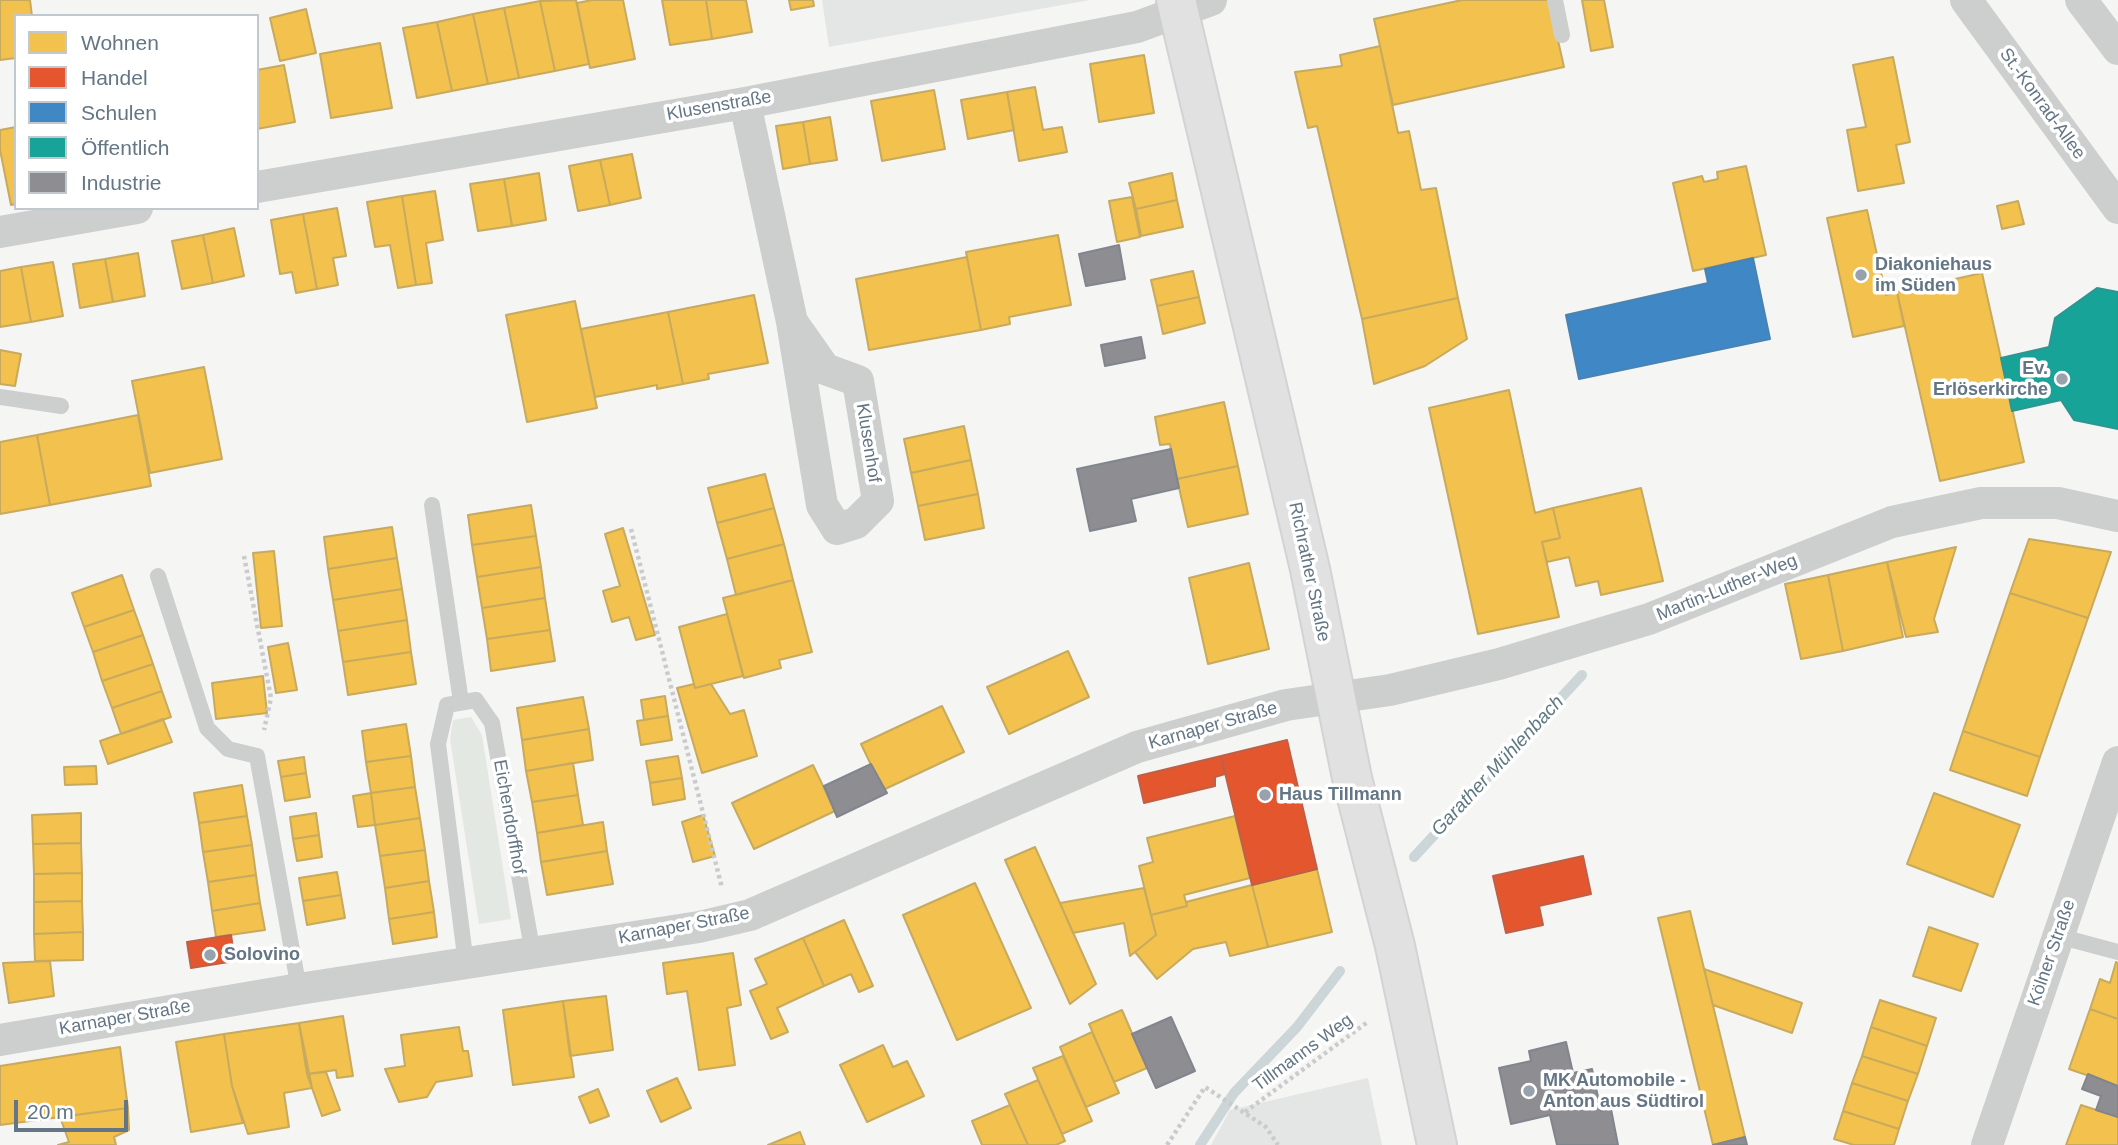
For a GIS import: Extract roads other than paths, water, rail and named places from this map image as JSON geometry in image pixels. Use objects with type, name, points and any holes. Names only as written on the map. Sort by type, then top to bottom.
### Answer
[{"type":"main road","name":"Richrather Straße","points":[[1189,4],[1352,778],[1395,946],[1437,1145]]},
{"type":"street","name":"St.-Konrad-Allee","points":[[1966,0],[2118,208]]},
{"type":"street","points":[[2081,0],[2118,49]]},
{"type":"street","name":"Klusenstraße","points":[[259,187],[745,103],[1137,27],[1189,4]]},
{"type":"street","name":"Klusenhof","points":[[745,103],[792,322],[822,505],[836,529],[856,523],[878,501],[858,381],[825,369],[792,322]]},
{"type":"street","points":[[0,232],[126,210]]},
{"type":"street","name":"Martin-Luther-Weg","points":[[1336,696],[1390,690],[1499,664],[1648,619],[1892,522],[1981,503],[2058,503],[2118,516]]},
{"type":"street","name":"Karnaper Straße","points":[[0,1040],[299,989],[533,954],[750,915],[1137,747],[1286,705],[1336,696]]},
{"type":"street","name":"Kölner Straße","points":[[1987,1145],[2118,762]]},
{"type":"lane","points":[[1555,0],[1562,35]]},
{"type":"lane","points":[[0,397],[61,406]]},
{"type":"lane","points":[[432,505],[461,702],[447,705],[438,744],[466,964]]},
{"type":"lane","points":[[158,576],[207,729],[228,749],[257,756],[299,989]]},
{"type":"lane","name":"Eichendorffhof","points":[[461,702],[476,700],[492,723],[533,954]]},
{"type":"lane","points":[[2058,936],[2118,952]]},
{"type":"waterway","name":"Garather Mühlenbach","points":[[1414,857],[1582,675]]},
{"type":"waterway","name":"Garather Mühlenbach","points":[[1200,1145],[1234,1093],[1297,1027],[1340,971]]},
{"type":"place","name":"Diakoniehaus im Süden","points":[[1861,275]]},
{"type":"place","name":"Ev. Erlöserkirche","points":[[2062,379]]},
{"type":"place","name":"Haus Tillmann","points":[[1265,795]]},
{"type":"place","name":"Solovino","points":[[210,955]]},
{"type":"place","name":"MK Automobile - Anton aus Südtirol","points":[[1529,1091]]}]
